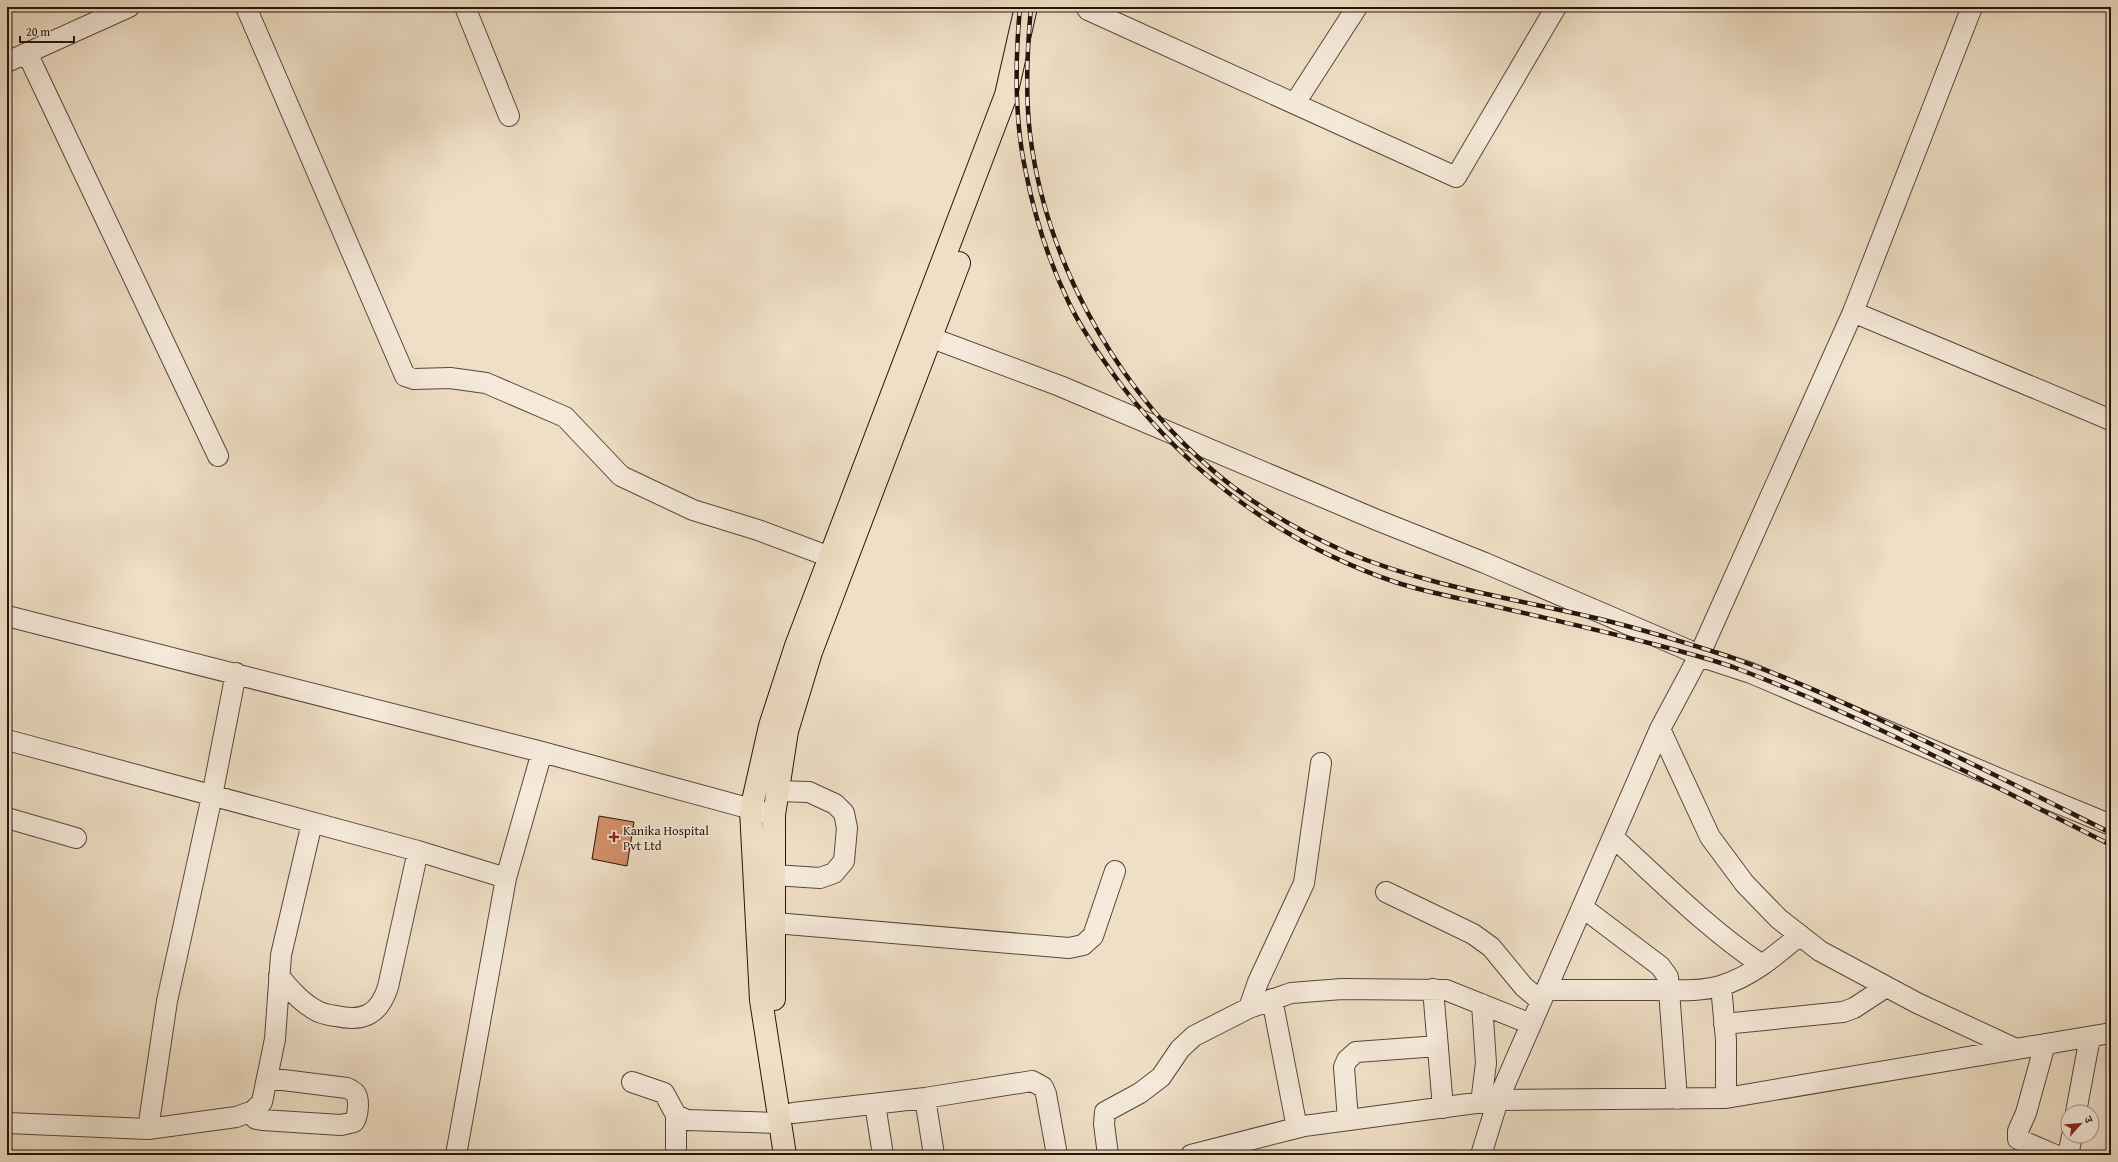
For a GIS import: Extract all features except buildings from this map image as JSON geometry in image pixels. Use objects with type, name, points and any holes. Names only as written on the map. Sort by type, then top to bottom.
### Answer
[{"type":"main road","points":[[800,1155],[786,1118],[761,1000],[765,924],[774,875],[774,815],[788,731],[849,530],[923,335],[1006,96],[1026,7]]},
{"type":"main road","points":[[923,335],[1019,104],[1041,7]]},
{"type":"main road","points":[[765,924],[752,810],[770,726],[796,646],[830,557],[849,530]]},
{"type":"main road","points":[[785,1155],[786,1118]]},
{"type":"street","points":[[7,62],[129,7]]},
{"type":"street","points":[[246,7],[405,376],[414,379],[450,378],[486,383],[565,417],[621,476],[693,510],[758,530],[830,557]]},
{"type":"street","points":[[465,7],[508,116]]},
{"type":"street","points":[[1086,7],[1088,10],[1456,177],[1556,7]]},
{"type":"street","points":[[1295,103],[1357,7]]},
{"type":"street","points":[[1489,1102],[1531,1024],[1660,729],[1699,656],[1853,312],[1972,7]]},
{"type":"street","points":[[28,53],[218,456]]},
{"type":"street","points":[[1853,312],[2111,420]]},
{"type":"street","points":[[923,335],[1074,392],[1377,520],[1485,563],[1699,656],[1751,672],[2007,782],[2111,824]]},
{"type":"street","points":[[7,616],[542,752],[774,815]]},
{"type":"street","points":[[148,1129],[167,1001],[212,796],[236,673]]},
{"type":"street","points":[[1660,729],[1710,837],[1745,884],[1779,919],[1820,951],[1886,987],[2016,1049]]},
{"type":"street","points":[[7,740],[418,851],[506,878]]},
{"type":"street","points":[[456,1155],[506,878],[542,752]]},
{"type":"street","points":[[1249,1008],[1258,982],[1304,883],[1321,763]]},
{"type":"street","points":[[774,875],[820,878],[834,873],[844,860],[847,828],[844,813],[835,804],[808,792],[778,791]]},
{"type":"street","points":[[7,818],[76,838]]},
{"type":"street","points":[[7,1123],[148,1129],[236,1117],[250,1113],[262,1102],[275,1039],[280,955],[312,823]]},
{"type":"street","points":[[1613,837],[1722,936],[1762,965]]},
{"type":"street","points":[[279,976],[297,996],[322,1013],[358,1019],[366,1016],[374,1010],[385,997],[388,987],[418,851]]},
{"type":"street","points":[[765,924],[1069,948],[1083,945],[1093,936],[1115,871]]},
{"type":"street","points":[[1386,892],[1473,934],[1483,941],[1524,987],[1544,995],[1701,989],[1721,986],[1744,976],[1762,965],[1800,935]]},
{"type":"street","points":[[1582,907],[1660,966],[1668,977],[1677,1099]]},
{"type":"street","points":[[1721,986],[1724,1024],[1726,1098]]},
{"type":"street","points":[[1724,1024],[1843,1012],[1854,1008],[1886,987]]},
{"type":"street","points":[[1433,989],[1443,1108]]},
{"type":"street","points":[[1108,1155],[1104,1124],[1105,1112],[1140,1093],[1161,1078],[1186,1042],[1249,1008],[1291,992],[1312,990],[1446,990],[1531,1024]]},
{"type":"street","points":[[1272,1000],[1297,1128]]},
{"type":"street","points":[[1481,1155],[1489,1102],[1482,1004]]},
{"type":"street","points":[[1191,1155],[1297,1128],[1348,1120],[1489,1102],[1726,1098],[2111,1033]]},
{"type":"street","points":[[2077,1104],[2090,1037]]},
{"type":"street","points":[[2045,1044],[2026,1113],[2017,1134],[2018,1139],[2025,1143],[2055,1155]]},
{"type":"street","points":[[1348,1120],[1344,1066],[1351,1056],[1356,1052],[1438,1046]]},
{"type":"street","points":[[250,1113],[256,1119],[262,1120],[341,1125],[354,1122],[356,1118],[357,1098],[355,1093],[347,1088],[267,1078]]},
{"type":"street","points":[[676,1115],[687,1120],[786,1118],[1032,1081],[1043,1087],[1046,1094],[1057,1155]]},
{"type":"street","points":[[632,1082],[664,1093],[676,1115],[676,1155]]},
{"type":"street","points":[[925,1098],[934,1155]]},
{"type":"street","points":[[876,1104],[883,1155]]},
{"type":"street","points":[[2068,1155],[2070,1144]]},
{"type":"railway","points":[[1020,7],[1017,49],[1019,132],[1030,190],[1038,223],[1049,256],[1074,314],[1107,366],[1149,419],[1179,450],[1210,478],[1279,528],[1316,549],[1355,567],[1395,582],[1433,593],[1634,639],[1733,667],[1782,686],[1925,751],[2111,845]]},
{"type":"railway","points":[[1031,7],[1027,70],[1027,102],[1030,134],[1038,180],[1050,225],[1067,269],[1087,312],[1111,353],[1138,392],[1168,427],[1201,460],[1234,488],[1288,523],[1346,552],[1377,564],[1440,583],[1600,619],[1633,628],[1730,657],[1770,672],[1810,688],[1973,764],[2111,833]]},
{"type":"place","name":"Kanika Hospital Pvt Ltd","points":[[614,837]]}]
